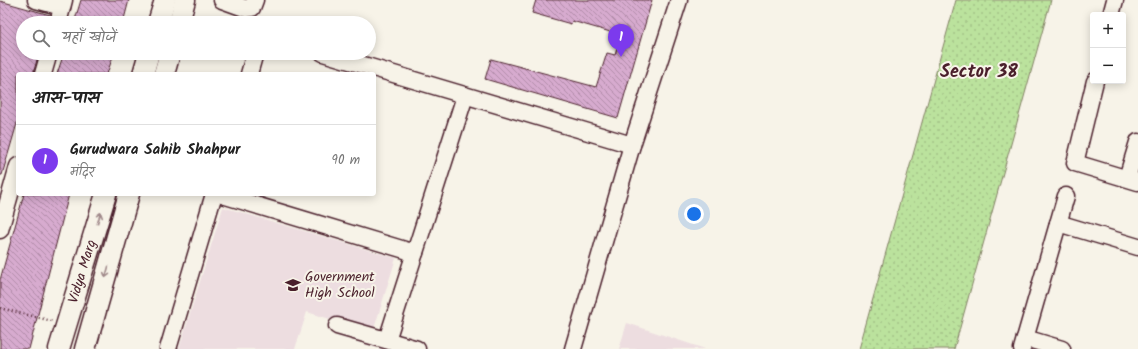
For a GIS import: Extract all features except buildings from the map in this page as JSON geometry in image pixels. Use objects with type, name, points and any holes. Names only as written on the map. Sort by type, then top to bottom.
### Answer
[{"type":"main road","points":[[160,16],[166,0]]},
{"type":"main road","points":[[181,16],[185,0]]},
{"type":"main road","points":[[144,72],[147,60]]},
{"type":"main road","points":[[165,72],[168,60]]},
{"type":"main road","name":"Vidya Marg","points":[[59,349],[105,196]]},
{"type":"main road","name":"Vidya Marg","points":[[85,349],[128,196]]},
{"type":"street","points":[[36,0],[63,4],[60,16]]},
{"type":"street","points":[[222,0],[248,9],[252,8],[255,0]]},
{"type":"street","points":[[573,349],[632,145],[679,0]]},
{"type":"street","points":[[1112,12],[1115,0]]},
{"type":"street","points":[[44,72],[47,60]]},
{"type":"street","points":[[250,72],[253,60]]},
{"type":"street","points":[[346,60],[632,145]]},
{"type":"street","points":[[1094,84],[1075,163],[1132,180],[1138,142]]},
{"type":"street","points":[[387,340],[466,96]]},
{"type":"street","points":[[0,230],[16,173]]},
{"type":"street","points":[[168,349],[213,196]]},
{"type":"street","points":[[226,196],[415,253]]},
{"type":"street","points":[[1062,349],[1024,344],[1066,196]]},
{"type":"street","points":[[1058,223],[1138,247]]},
{"type":"street","points":[[337,326],[416,349]]},
{"type":"path","points":[[0,308],[66,324]]},
{"type":"shaded area","name":"Government High School","points":[[223,207],[396,258],[373,332],[307,312],[295,349],[179,349]]},
{"type":"shaded area","points":[[627,323],[705,349],[619,349]]},
{"type":"green space","points":[[956,0],[1051,0],[954,349],[859,349]]},
{"type":"place","name":"Gurudwara Sahib Shahpur","points":[[621,57]]},
{"type":"place","name":"Government High School","points":[[293,285]]},
{"type":"district","name":"Sector 38","points":[[979,72]]}]
